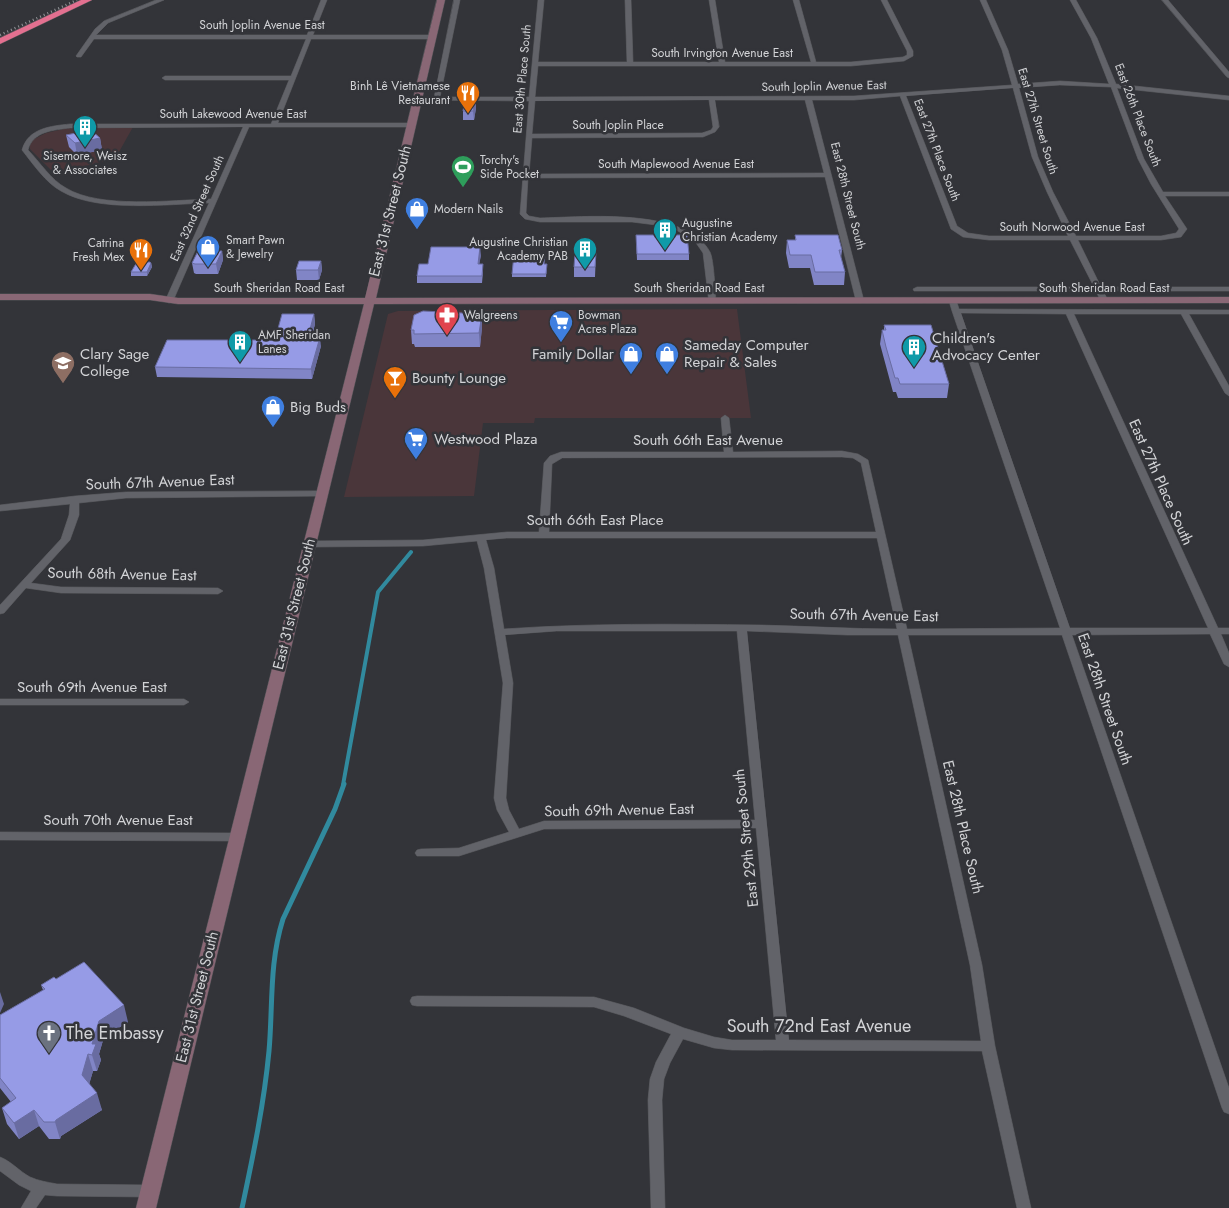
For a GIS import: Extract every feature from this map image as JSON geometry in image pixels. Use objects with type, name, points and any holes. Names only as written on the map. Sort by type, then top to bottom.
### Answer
[{"type":"highway","points":[[0,41],[88,0]]},
{"type":"main road","name":"East 31st Street South","points":[[148,1199],[369,301],[441,0]]},
{"type":"main road","name":"South Sheridan Road East","points":[[0,297],[150,297],[169,301]]},
{"type":"main road","name":"South Sheridan Road East","points":[[0,305],[147,305],[169,301],[712,300],[860,301],[954,306],[1104,300],[1229,300]]},
{"type":"street","points":[[79,56],[102,25],[112,18],[161,0]]},
{"type":"street","points":[[274,125],[324,0]]},
{"type":"street","points":[[436,99],[457,0]]},
{"type":"street","name":"East 30th Place South","points":[[541,0],[521,210],[524,216],[540,220],[647,221],[666,224],[689,233],[703,244],[707,253],[712,300]]},
{"type":"street","points":[[628,0],[630,64]]},
{"type":"street","points":[[712,0],[722,64]]},
{"type":"street","points":[[796,0],[814,64]]},
{"type":"street","name":"South Irvington Avenue East","points":[[535,64],[870,63],[908,57],[910,52],[884,0]]},
{"type":"street","name":"East 27th Street South","points":[[983,0],[999,35],[1035,157],[1050,192],[1104,300]]},
{"type":"street","name":"East 26th Place South","points":[[1073,0],[1093,33],[1142,160],[1183,229],[1178,236]]},
{"type":"street","points":[[1165,0],[1229,76]]},
{"type":"street","name":"South Joplin Avenue East","points":[[92,37],[432,37]]},
{"type":"street","points":[[165,78],[293,78]]},
{"type":"street","name":"South Joplin Avenue East","points":[[417,99],[903,96],[1060,83],[1114,86],[1229,98]]},
{"type":"street","name":"East 27th Place South","points":[[903,96],[954,227],[966,235]]},
{"type":"street","name":"South Joplin Place","points":[[529,136],[691,136],[707,134],[716,127],[712,98]]},
{"type":"street","name":"East 28th Street South","points":[[808,98],[860,301]]},
{"type":"street","name":"South Lakewood Avenue East","points":[[214,201],[110,202],[89,199],[63,189],[25,150],[28,140],[34,135],[56,128],[89,125],[411,125]]},
{"type":"street","name":"East 32nd Street South","points":[[169,301],[247,125]]},
{"type":"street","name":"South Maplewood Avenue East","points":[[524,176],[828,175]]},
{"type":"street","points":[[1161,194],[1229,194]]},
{"type":"street","name":"South Norwood Avenue East","points":[[966,235],[989,238],[1074,239],[1161,238],[1178,236]]},
{"type":"street","name":"South Sheridan Road East","points":[[917,289],[1229,289]]},
{"type":"street","name":"East 28th Street South","points":[[954,306],[1229,1108]]},
{"type":"street","name":"South Sheridan Road East","points":[[954,306],[1069,311],[1229,312]]},
{"type":"street","name":"East 27th Place South","points":[[1069,311],[1229,664]]},
{"type":"street","points":[[1183,312],[1229,393]]},
{"type":"street","points":[[725,418],[729,454]]},
{"type":"street","name":"South 66th East Avenue","points":[[544,535],[548,466],[550,460],[556,456],[570,454],[842,454],[859,458]]},
{"type":"street","name":"East 28th Place South","points":[[859,458],[866,465],[903,632],[976,965],[988,1046],[1024,1208]]},
{"type":"street","name":"South 67th Avenue East","points":[[0,508],[126,495],[321,494]]},
{"type":"street","points":[[0,611],[65,540],[74,515],[75,499]]},
{"type":"street","name":"South 66th East Place","points":[[309,544],[423,543],[481,537],[544,535],[881,535]]},
{"type":"street","points":[[481,537],[486,555],[508,683],[500,798],[503,810],[516,833]]},
{"type":"street","name":"South 68th Avenue East","points":[[25,585],[61,590],[218,591]]},
{"type":"street","name":"South 67th Avenue East","points":[[500,632],[556,628],[742,628],[903,632],[1229,631]]},
{"type":"street","name":"East 29th Street South","points":[[742,628],[784,1045]]},
{"type":"street","name":"South 69th Avenue East","points":[[0,702],[184,702]]},
{"type":"street","name":"South 69th Avenue East","points":[[420,853],[459,852],[516,833],[550,825],[761,824]]},
{"type":"street","name":"South 70th Avenue East","points":[[0,836],[236,837]]},
{"type":"street","name":"South 72nd East Avenue","points":[[417,1001],[594,1002],[613,1007],[709,1043],[988,1046]]},
{"type":"street","points":[[658,1208],[655,1100],[657,1079],[663,1062],[679,1033]]},
{"type":"street","points":[[0,1163],[24,1181],[41,1188],[148,1199]]},
{"type":"street","points":[[28,1208],[41,1188]]},
{"type":"shaded area","points":[[72,127],[133,127],[115,159],[54,173],[30,149],[30,145],[32,140],[46,133]]},
{"type":"shaded area","name":"Bowman Acres Plaza","points":[[737,309],[751,418],[535,418],[534,423],[483,423],[474,496],[344,497],[388,314],[398,311]]},
{"type":"building","points":[[465,99],[475,99],[473,111],[463,111]]},
{"type":"building","points":[[91,130],[100,138],[75,143],[66,135]]},
{"type":"building","name":"Augustine Christian Academy","points":[[636,235],[687,235],[689,254],[637,254]]},
{"type":"building","points":[[795,235],[838,235],[842,250],[839,250],[845,272],[815,272],[811,255],[790,255],[787,240],[796,240]]},
{"type":"building","points":[[431,247],[480,247],[478,264],[483,264],[482,276],[417,276],[419,264],[428,264]]},
{"type":"building","points":[[198,251],[222,251],[216,264],[192,263]]},
{"type":"building","points":[[575,253],[596,253],[595,267],[574,267]]},
{"type":"building","points":[[514,254],[545,254],[546,274],[512,274]]},
{"type":"building","points":[[299,261],[321,261],[318,270],[296,270]]},
{"type":"building","points":[[137,262],[151,263],[147,272],[131,272]]},
{"type":"building","points":[[423,311],[482,314],[479,333],[414,334],[414,330],[411,330],[414,315]]},
{"type":"building","points":[[282,314],[314,314],[308,337],[320,337],[311,369],[155,367],[167,340],[258,340],[259,337],[276,336]]},
{"type":"building","name":"Children's Advocacy Center","points":[[884,325],[931,325],[949,384],[900,384],[898,378],[895,378],[886,347],[882,330],[886,330]]},
{"type":"building","name":"The Embassy","points":[[84,962],[124,1005],[99,1021],[92,1044],[96,1044],[92,1055],[88,1054],[82,1075],[97,1093],[55,1122],[44,1122],[34,1110],[14,1123],[2,1108],[16,1098],[0,1078],[0,1015],[45,989],[41,985],[54,977],[56,979]]},
{"type":"waterway","points":[[343,785],[378,592],[411,552]]},
{"type":"waterway","points":[[242,1208],[264,1091],[269,1051],[273,968],[279,935],[283,919],[335,809],[344,784]]},
{"type":"railway","points":[[0,35],[77,0]]},
{"type":"place","name":"Binh Lê Vietnamese Restaurant","points":[[468,114]]},
{"type":"place","name":"Sisemore, Weisz & Associates","points":[[85,148]]},
{"type":"place","name":"Torchy's Side Pocket","points":[[463,188]]},
{"type":"place","name":"Modern Nails","points":[[417,230]]},
{"type":"place","name":"Augustine Christian Academy","points":[[665,251]]},
{"type":"place","name":"Smart Pawn & Jewelry","points":[[208,268]]},
{"type":"place","name":"Augustine Christian Academy PAB","points":[[585,270]]},
{"type":"place","name":"Catrina Fresh Mex","points":[[141,271]]},
{"type":"place","name":"Walgreens","points":[[447,336]]},
{"type":"place","name":"Bowman Acres Plaza","points":[[561,343]]},
{"type":"place","name":"AMF Sheridan Lanes","points":[[240,363]]},
{"type":"place","name":"Children's Advocacy Center","points":[[914,368]]},
{"type":"place","name":"Family Dollar","points":[[631,375]]},
{"type":"place","name":"Sameday Computer Repair & Sales","points":[[667,375]]},
{"type":"place","name":"Clary Sage College","points":[[63,384]]},
{"type":"place","name":"Bounty Lounge","points":[[395,399]]},
{"type":"place","name":"Big Buds","points":[[273,428]]},
{"type":"place","name":"Westwood Plaza","points":[[416,460]]},
{"type":"place","name":"The Embassy","points":[[49,1054]]}]
